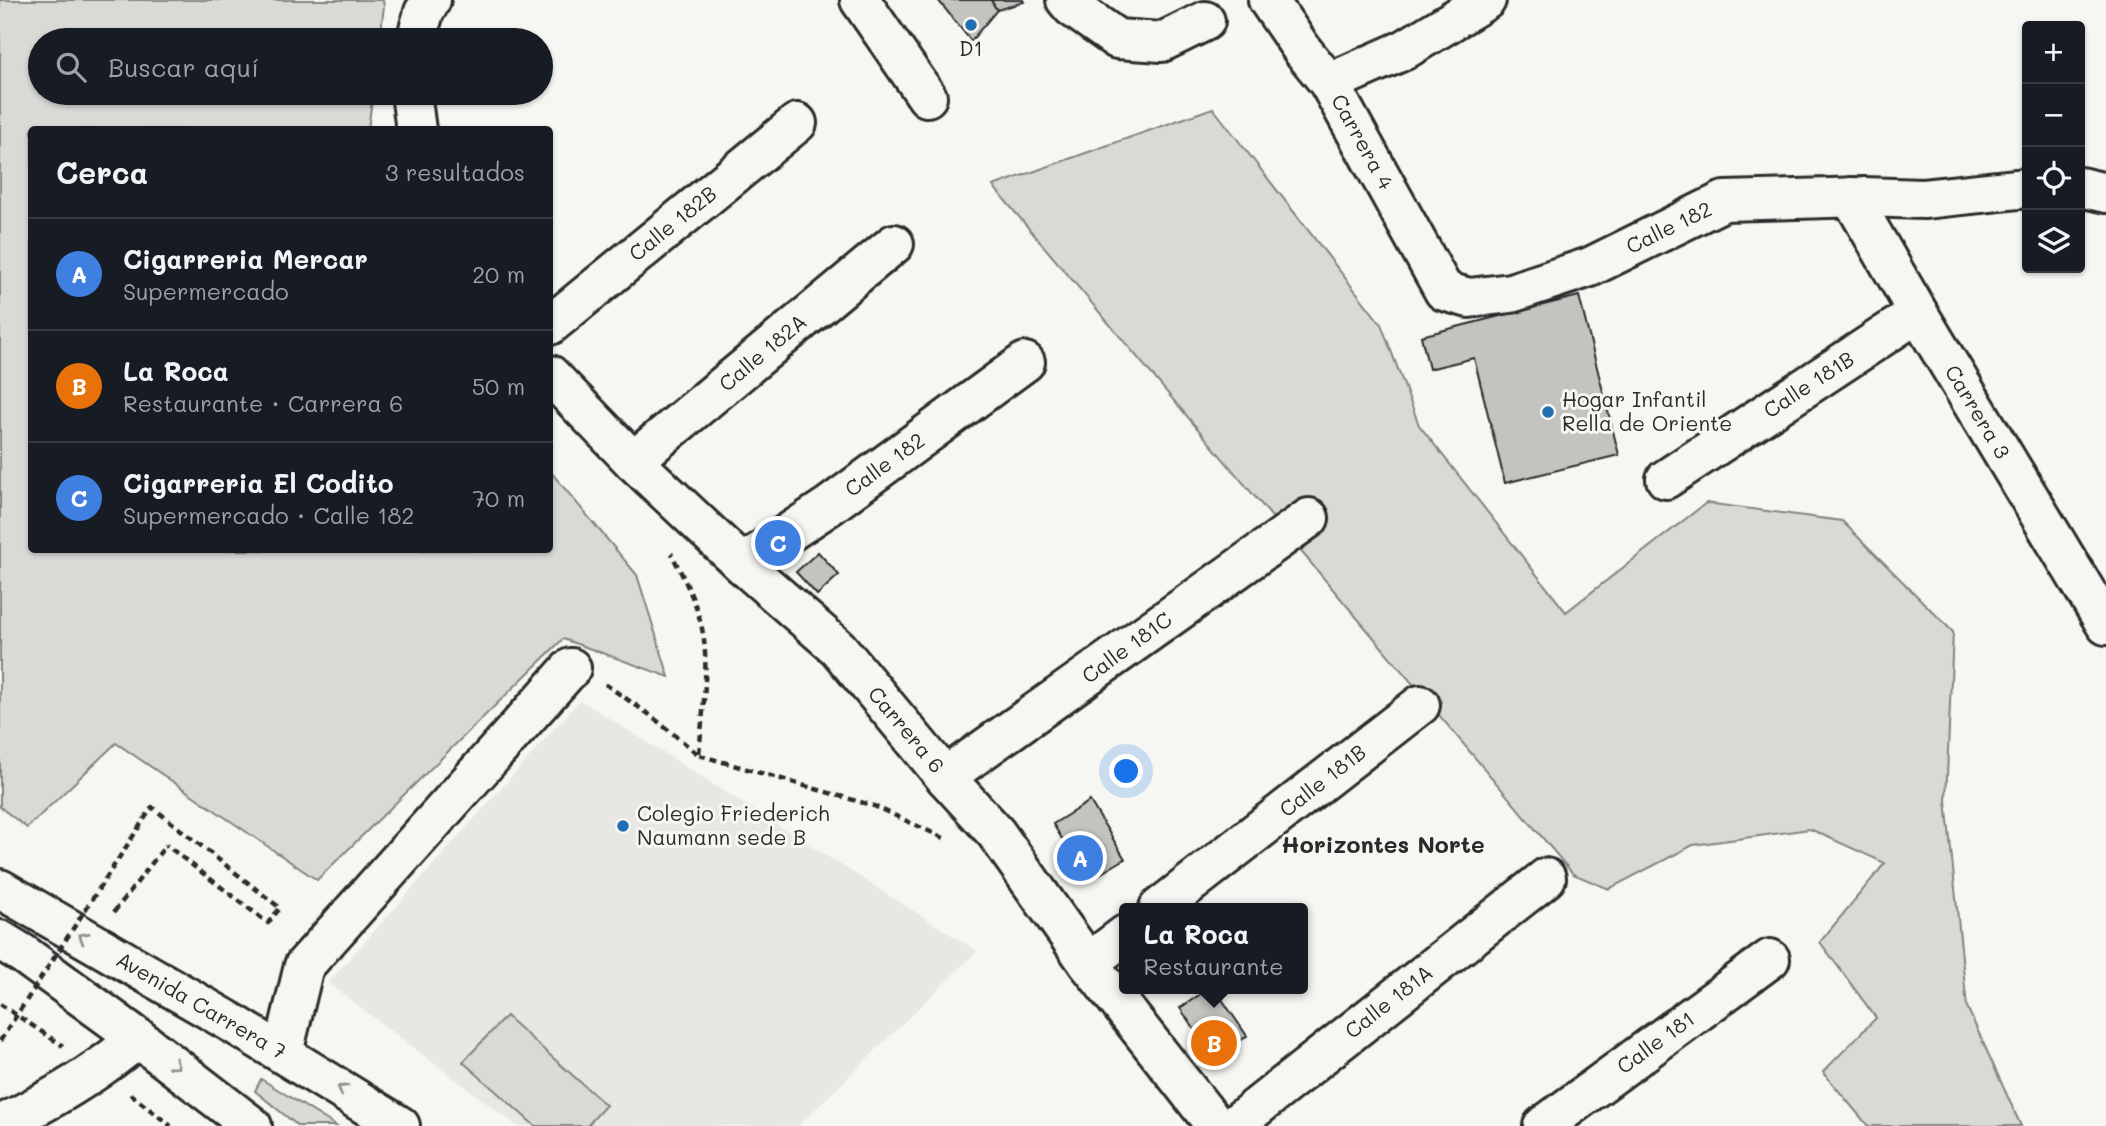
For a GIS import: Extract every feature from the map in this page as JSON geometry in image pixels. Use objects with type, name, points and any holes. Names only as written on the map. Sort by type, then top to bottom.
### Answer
[{"type":"street","points":[[419,28],[431,0]]},
{"type":"street","points":[[860,0],[927,97]]},
{"type":"street","points":[[1066,0],[1117,39],[1162,42],[1205,21]]},
{"type":"street","name":"Carrera 4","points":[[1268,0],[1329,83],[1444,291]]},
{"type":"street","points":[[1329,83],[1404,50],[1486,0]]},
{"type":"street","name":"Calle 182B","points":[[553,323],[797,123]]},
{"type":"street","points":[[2085,188],[2106,193]]},
{"type":"street","name":"Calle 182","points":[[1444,291],[1469,298],[1525,289],[1590,267],[1724,201],[1851,197],[1923,199],[2022,189]]},
{"type":"street","name":"Carrera 3","points":[[1851,197],[1918,313],[2104,617]]},
{"type":"street","name":"Calle 182A","points":[[633,461],[894,244]]},
{"type":"street","name":"Calle 181B","points":[[1666,479],[1918,313]]},
{"type":"street","name":"Calle 182","points":[[741,564],[829,506],[1025,362]]},
{"type":"street","name":"Carrera 6","points":[[553,378],[633,461],[741,564],[838,648],[945,777],[996,833],[1088,964],[1216,1126]]},
{"type":"street","name":"Calle 181C","points":[[945,777],[1309,518]]},
{"type":"street","points":[[283,1053],[304,966],[571,668]]},
{"type":"street","name":"Calle 181B","points":[[1165,903],[1420,705]]},
{"type":"street","name":"Calle 181A","points":[[1233,1126],[1546,878]]},
{"type":"street","name":"Avenida Carrera 7","points":[[0,889],[283,1053],[400,1126]]},
{"type":"street","points":[[0,940],[138,1038],[252,1126]]},
{"type":"street","points":[[1088,964],[1119,940]]},
{"type":"street","name":"Calle 181","points":[[1543,1126],[1770,959]]},
{"type":"street","points":[[0,1125],[71,1088],[138,1038]]},
{"type":"path","points":[[678,502],[661,534],[692,596],[704,639],[704,690],[699,755]]},
{"type":"path","points":[[571,668],[599,680],[650,715],[699,755],[874,806],[956,844]]},
{"type":"path","points":[[0,1041],[152,807],[280,908],[268,923],[166,845],[112,914]]},
{"type":"path","points":[[0,1004],[99,1069],[171,1126]]},
{"type":"shaded area","points":[[0,0],[383,0],[381,28],[28,28],[28,105],[371,105],[368,126],[28,126],[28,553],[553,553],[553,475],[637,575],[669,677],[563,639],[317,880],[116,743],[27,828],[0,807]]},
{"type":"shaded area","points":[[1213,108],[1381,324],[1419,425],[1566,612],[1706,503],[1842,521],[1953,632],[1946,800],[1967,1007],[2021,1126],[1868,1126],[1823,1072],[1876,1018],[1820,942],[1885,863],[1810,829],[1693,845],[1609,889],[1573,874],[993,186]]},
{"type":"shaded area","name":"Colegio Friederich Naumann sede B","points":[[580,700],[977,951],[798,1126],[517,1126],[328,983]]},
{"type":"shaded area","points":[[506,1016],[606,1105],[587,1126],[535,1126],[463,1062]]},
{"type":"shaded area","points":[[261,1079],[336,1126],[298,1126],[255,1091]]},
{"type":"building","name":"D1","points":[[938,0],[991,0],[997,10],[971,41]]},
{"type":"building","points":[[991,0],[1023,0],[1024,2],[997,10]]},
{"type":"building","name":"Hogar Infantil Rella de Oriente","points":[[1579,296],[1619,455],[1505,483],[1474,358],[1429,369],[1421,336]]},
{"type":"building","points":[[818,552],[839,575],[817,595],[796,572]]},
{"type":"building","points":[[1090,801],[1125,859],[1088,881],[1053,824]]},
{"type":"building","points":[[1201,994],[1218,994],[1247,1036],[1214,1059],[1180,1008]]},
{"type":"place","name":"D1","points":[[971,25]]},
{"type":"place","name":"Hogar Infantil Rella de Oriente","points":[[1548,412]]},
{"type":"place","name":"Cigarreria El Codito","points":[[778,543]]},
{"type":"place","name":"Colegio Friederich Naumann sede B","points":[[623,826]]},
{"type":"place","name":"Cigarreria Mercar","points":[[1080,858]]},
{"type":"place","name":"La Roca","points":[[1214,1043]]},
{"type":"district","name":"Horizontes Norte","points":[[1383,845]]}]
